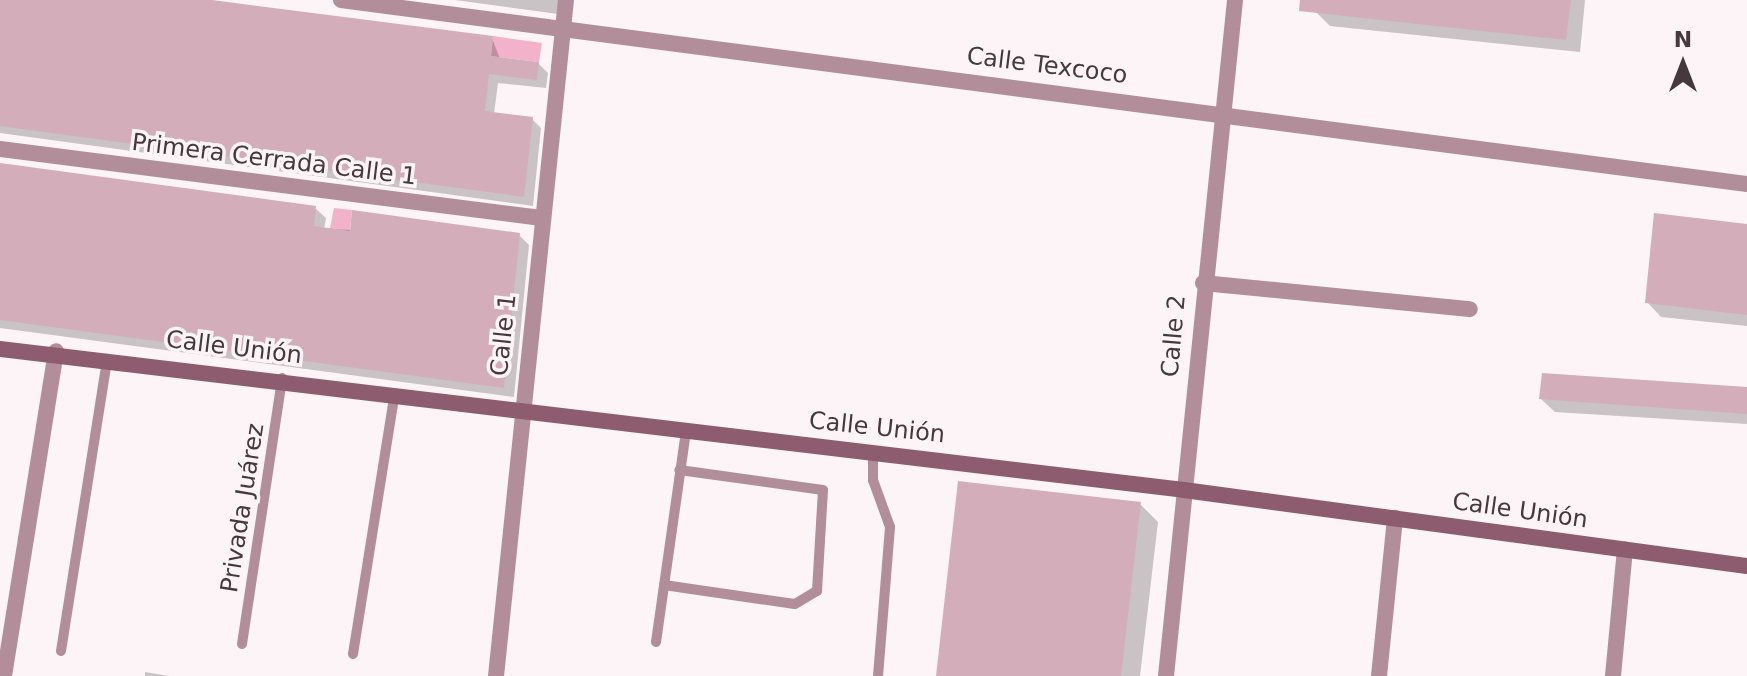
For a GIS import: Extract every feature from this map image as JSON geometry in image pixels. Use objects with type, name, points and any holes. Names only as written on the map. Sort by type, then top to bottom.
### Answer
[{"type":"street","name":"Calle Texcoco","points":[[341,0],[563,31],[1222,111],[1747,184]]},
{"type":"street","name":"Calle 1","points":[[496,676],[520,410],[566,0]]},
{"type":"street","name":"Calle 2","points":[[1166,676],[1203,283],[1235,0]]},
{"type":"street","name":"Primera Cerrada Calle 1","points":[[0,149],[542,218]]},
{"type":"street","points":[[1203,283],[1470,309]]},
{"type":"street","name":"Calle Unión","points":[[0,349],[108,357],[686,432],[1184,490],[1747,566]]},
{"type":"street","points":[[4,676],[56,351]]},
{"type":"street","points":[[1379,676],[1395,518]]},
{"type":"street","points":[[1613,676],[1625,550]]},
{"type":"lane","points":[[61,651],[108,357]]},
{"type":"lane","name":"Privada Juárez","points":[[242,644],[282,378]]},
{"type":"lane","points":[[353,654],[395,393]]},
{"type":"lane","points":[[656,642],[686,432]]},
{"type":"lane","points":[[873,452],[873,480],[890,527],[878,676]]},
{"type":"lane","points":[[664,585],[795,604],[817,591],[823,490],[679,470]]},
{"type":"shaded area","points":[[493,36],[542,43],[539,62],[491,56]]},
{"type":"shaded area","points":[[334,208],[352,210],[344,287],[319,283]]},
{"type":"building","points":[[0,0],[212,0],[493,36],[491,56],[539,62],[537,80],[489,74],[485,111],[533,117],[524,197],[0,126]]},
{"type":"building","points":[[1300,0],[1571,0],[1566,40],[1299,11]]},
{"type":"building","points":[[0,163],[316,206],[314,226],[350,231],[352,210],[520,233],[504,388],[0,320]]},
{"type":"building","points":[[1654,213],[1747,224],[1747,315],[1645,303]]},
{"type":"building","points":[[1542,373],[1747,387],[1747,414],[1539,399]]},
{"type":"building","points":[[958,481],[1141,502],[1121,676],[936,676]]}]
